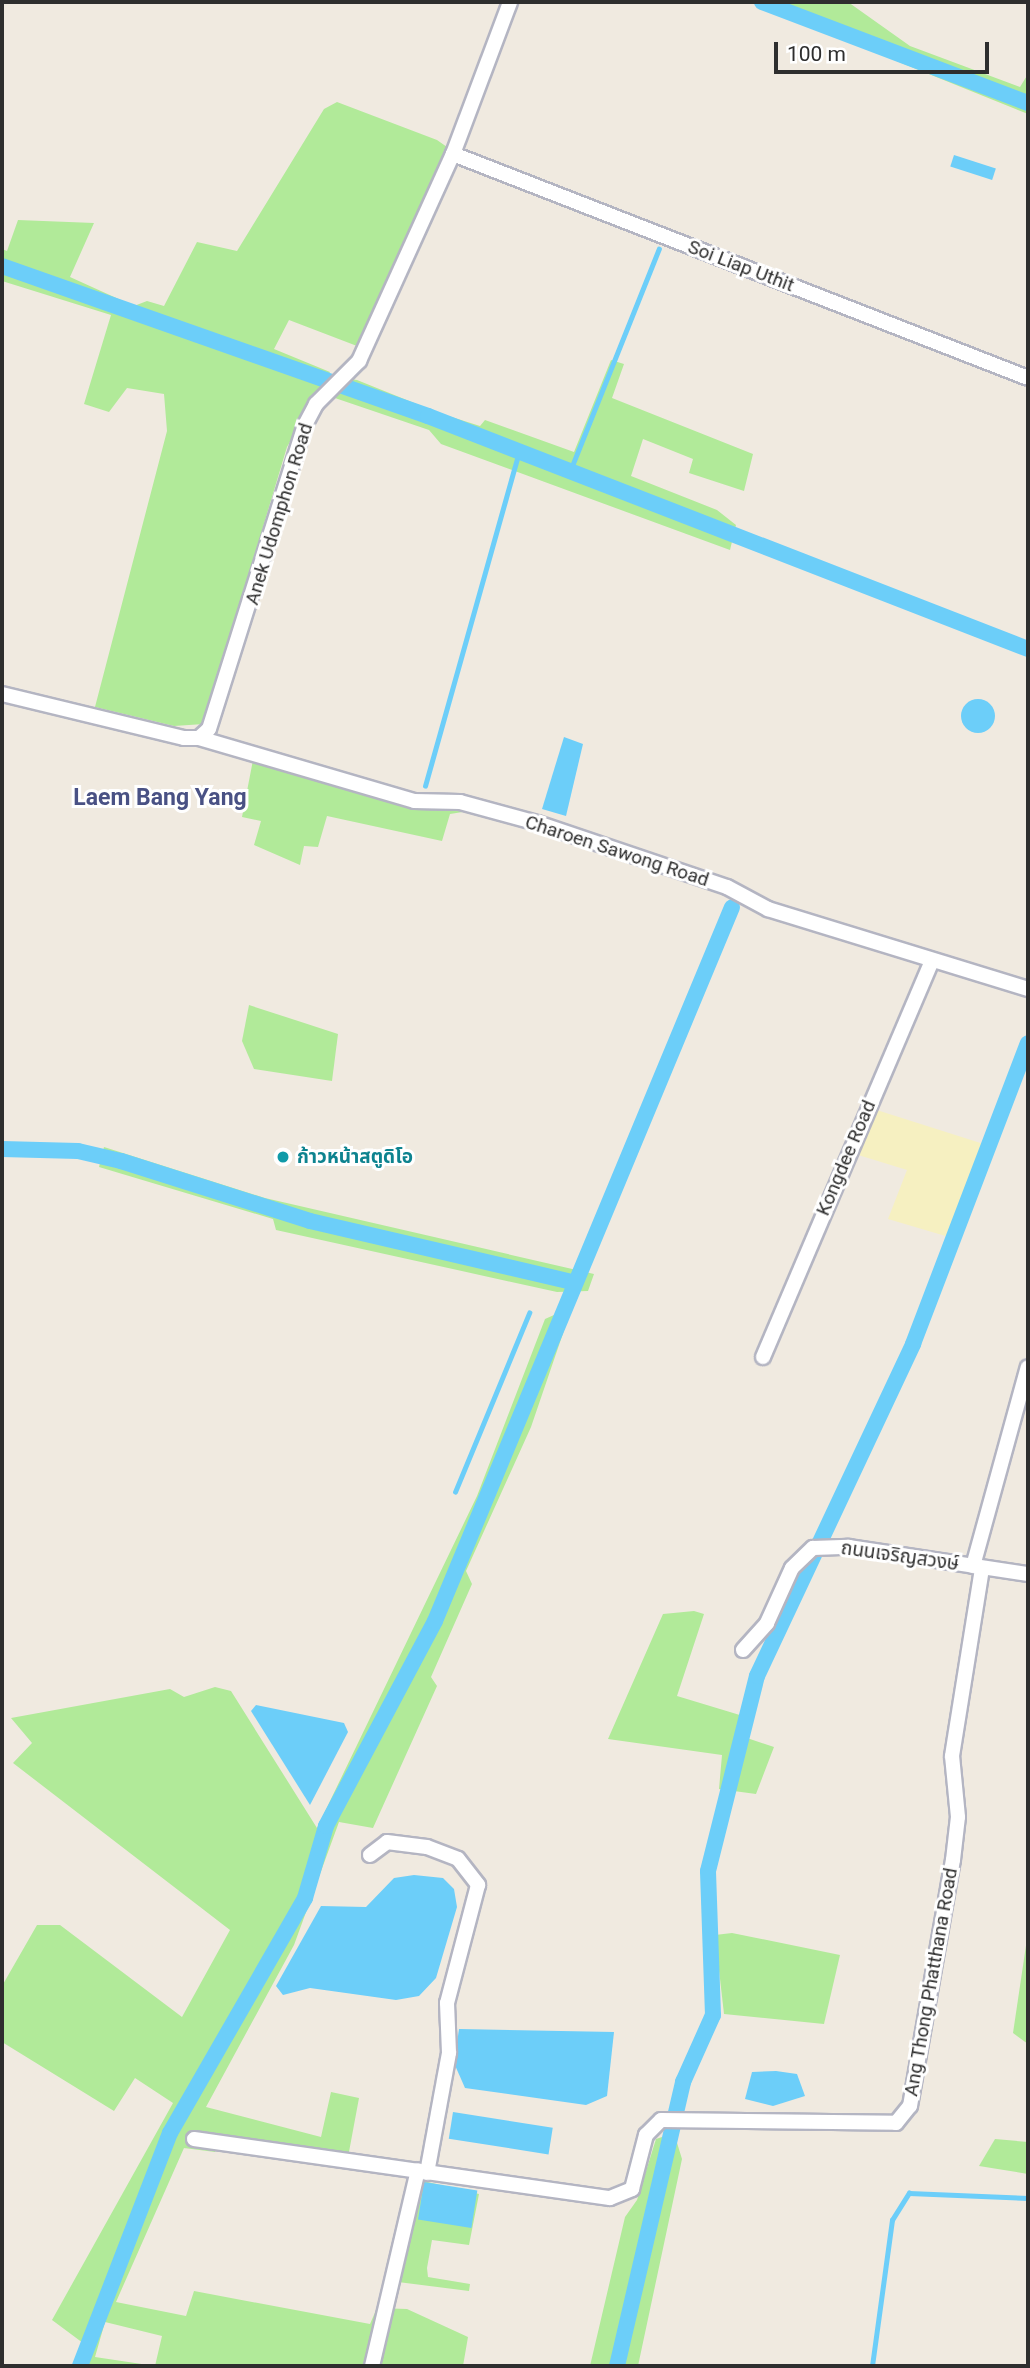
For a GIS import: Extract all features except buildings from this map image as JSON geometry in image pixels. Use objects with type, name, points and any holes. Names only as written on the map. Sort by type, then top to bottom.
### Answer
[{"type":"street","name":"Anek Udomphon Road","points":[[199,737],[218,716],[305,425],[332,390],[349,375],[453,154],[510,2]]},
{"type":"street","name":"Soi Liap Uthit","points":[[453,154],[1028,378]]},
{"type":"street","points":[[2,694],[199,737]]},
{"type":"street","name":"Charoen Sawong Road","points":[[199,737],[414,801],[460,802],[537,823],[727,887],[768,909],[1028,989]]},
{"type":"street","name":"Kongdee Road","points":[[763,1357],[932,960]]},
{"type":"street","points":[[978,1567],[1028,1367]]},
{"type":"street","name":"ถนนเจริญสวงษ์","points":[[743,1650],[767,1623],[792,1568],[820,1547],[1028,1574]]},
{"type":"street","name":"Ang Thong Phatthana Road","points":[[194,2139],[623,2197],[636,2179],[646,2135],[675,2118],[896,2123],[909,2106],[954,1849],[952,1756],[978,1567]]},
{"type":"street","points":[[370,1855],[387,1842],[427,1847],[458,1859],[478,1885],[447,2003],[449,2053],[423,2172],[372,2366]]},
{"type":"green space","points":[[750,2],[848,2],[910,46],[1020,87],[1028,74],[1028,114]]},
{"type":"green space","points":[[337,102],[437,140],[447,147],[443,160],[357,346],[289,320],[274,349],[330,372],[287,447],[204,724],[174,726],[95,707],[167,431],[164,394],[127,388],[109,412],[84,404],[111,315],[2,281],[2,249],[7,251],[18,220],[94,223],[70,277],[134,306],[147,301],[164,306],[197,242],[237,251],[324,109]]},
{"type":"green space","points":[[611,360],[624,364],[612,398],[753,454],[744,491],[689,473],[693,459],[643,439],[631,476],[717,510],[736,525],[730,550],[441,444],[429,430],[332,397],[350,379],[357,380],[439,413],[480,426],[485,420],[574,452]]},
{"type":"green space","points":[[253,760],[469,811],[450,814],[442,841],[327,816],[318,847],[304,846],[300,865],[254,845],[261,821],[242,817]]},
{"type":"green space","points":[[249,1005],[338,1034],[332,1081],[254,1069],[242,1041]]},
{"type":"green space","points":[[104,1147],[265,1198],[594,1274],[588,1291],[557,1292],[276,1230],[273,1219],[99,1167]]},
{"type":"green space","points":[[572,1307],[531,1427],[466,1571],[472,1584],[431,1677],[437,1686],[373,1828],[339,1822],[294,1945],[206,2107],[321,2137],[331,2092],[359,2098],[346,2168],[265,2158],[221,2143],[215,2152],[184,2148],[116,2302],[186,2316],[194,2291],[370,2324],[377,2308],[407,2309],[468,2337],[463,2366],[155,2366],[75,2366],[83,2343],[52,2320],[173,2103],[135,2078],[114,2111],[2,2042],[2,1986],[37,1925],[60,1925],[182,2017],[230,1930],[13,1763],[32,1743],[11,1718],[170,1689],[184,1697],[215,1687],[231,1691],[317,1828],[477,1496],[545,1319]],"holes":[[[105,2322],[162,2336],[155,2366],[95,2357]]]},
{"type":"green space","points":[[694,1611],[704,1614],[677,1696],[753,1719],[747,1738],[774,1747],[756,1794],[719,1789],[722,1755],[608,1739],[663,1614]]},
{"type":"green space","points":[[1028,1932],[1028,2044],[1013,2033]]},
{"type":"green space","points":[[732,1933],[840,1955],[824,2024],[724,2014],[715,1935]]},
{"type":"green space","points":[[674,2133],[682,2159],[638,2366],[590,2366],[625,2217],[637,2200],[656,2139]]},
{"type":"green space","points":[[995,2139],[1028,2142],[1028,2174],[979,2166]]},
{"type":"green space","points":[[419,2180],[479,2194],[469,2245],[432,2240],[427,2268],[428,2277],[470,2284],[469,2291],[398,2282]]},
{"type":"sand","points":[[861,1105],[993,1147],[959,1240],[888,1219],[907,1170],[842,1150]]},
{"type":"water","points":[[954,155],[996,169],[992,180],[950,166]]},
{"type":"water","points":[[978,699],[990,704],[995,716],[990,728],[978,733],[966,728],[961,716],[966,704]]},
{"type":"water","points":[[564,737],[583,744],[566,816],[542,809]]},
{"type":"water","points":[[256,1705],[344,1723],[348,1732],[310,1805],[251,1711]]},
{"type":"water","points":[[414,1875],[443,1878],[454,1889],[457,1907],[436,1978],[419,1996],[396,2000],[310,1988],[283,1995],[276,1986],[321,1906],[366,1907],[394,1878]]},
{"type":"water","points":[[459,2029],[614,2032],[607,2096],[586,2105],[465,2088],[454,2063]]},
{"type":"water","points":[[752,2072],[797,2074],[805,2096],[773,2106],[745,2099]]},
{"type":"water","points":[[453,2112],[553,2128],[549,2154],[449,2139]]},
{"type":"water","points":[[424,2182],[477,2190],[471,2228],[418,2220]]},
{"type":"waterway","points":[[762,2],[1028,103]]},
{"type":"waterway","points":[[570,471],[659,249]]},
{"type":"waterway","points":[[2,266],[428,416],[1028,649]]},
{"type":"waterway","points":[[425,786],[519,451]]},
{"type":"waterway","points":[[80,2366],[170,2133],[305,1898],[326,1826],[435,1621],[732,907]]},
{"type":"waterway","points":[[617,2366],[683,2082],[713,2015],[708,1871],[757,1676],[913,1344],[1028,1043]]},
{"type":"waterway","points":[[2,1149],[78,1151],[121,1161],[310,1221],[573,1282]]},
{"type":"waterway","points":[[455,1492],[529,1313]]},
{"type":"waterway","points":[[872,2366],[892,2220],[909,2193],[1028,2198]]},
{"type":"place","name":"ก้าวหน้าสตูดิโอ","points":[[283,1157]]},
{"type":"district","name":"Laem Bang Yang","points":[[160,798]]}]
